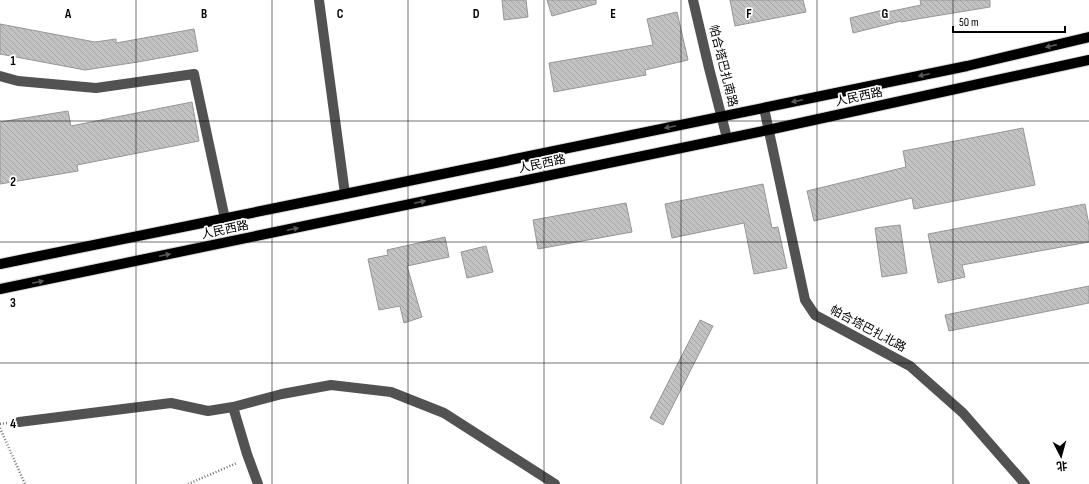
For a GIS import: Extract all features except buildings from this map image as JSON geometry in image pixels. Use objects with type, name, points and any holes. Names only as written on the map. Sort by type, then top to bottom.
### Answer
[{"type":"main road","name":"人民西路","points":[[0,264],[968,66],[1089,37]]},
{"type":"main road","name":"人民西路","points":[[0,290],[768,130],[1089,60]]},
{"type":"street","points":[[318,0],[345,194]]},
{"type":"street","name":"帕合塔巴扎南路","points":[[693,0],[727,138]]},
{"type":"street","points":[[0,76],[18,81],[96,88],[194,74],[225,219]]},
{"type":"street","name":"帕合塔巴扎北路","points":[[764,108],[805,300],[815,315],[910,366],[963,413],[1025,484]]},
{"type":"street","points":[[19,422],[172,403],[208,411],[233,407],[282,394],[331,385],[390,392],[444,412],[555,484]]},
{"type":"street","points":[[233,407],[248,459],[258,484]]},
{"type":"path","points":[[0,428],[24,484]]},
{"type":"path","points":[[188,484],[248,459]]}]
